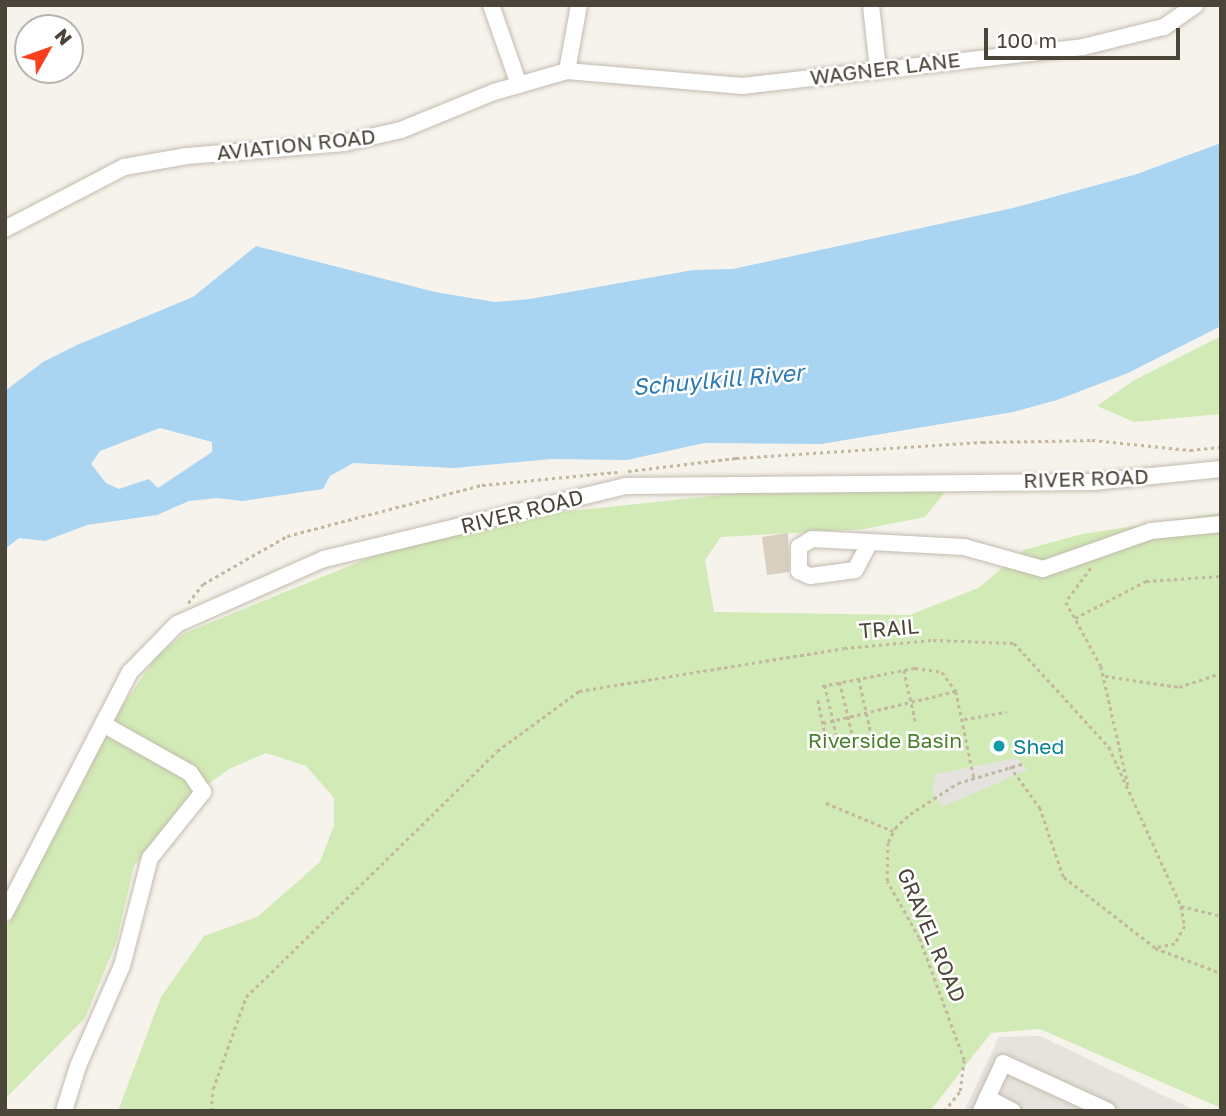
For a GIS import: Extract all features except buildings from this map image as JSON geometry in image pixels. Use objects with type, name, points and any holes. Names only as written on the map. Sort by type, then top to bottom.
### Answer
[{"type":"street","points":[[491,5],[519,85]]},
{"type":"street","points":[[567,71],[579,5]]},
{"type":"street","points":[[871,5],[878,69]]},
{"type":"street","name":"WAGNER LANE","points":[[567,71],[743,86],[1083,47],[1164,27],[1195,5]]},
{"type":"street","name":"AVIATION ROAD","points":[[5,229],[124,167],[187,156],[344,143],[401,130],[519,85],[567,71]]},
{"type":"street","name":"RIVER ROAD","points":[[5,913],[130,673],[177,624],[324,559],[625,486],[1093,482],[1221,469]]},
{"type":"street","points":[[870,542],[964,547],[1043,569],[1151,531],[1221,524]]},
{"type":"street","points":[[64,1111],[78,1066],[122,966],[150,858],[203,792],[190,773],[103,724]]},
{"type":"street","points":[[1013,1111],[984,1105],[1003,1063],[1108,1111]]},
{"type":"path","points":[[1106,548],[1066,602],[1103,676],[1130,793],[1181,906],[1185,926],[1175,944],[1155,948]]},
{"type":"path","points":[[1075,618],[1146,581],[1221,576]]},
{"type":"path","name":"TRAIL","points":[[211,1111],[213,1089],[246,997],[497,751],[579,691],[767,661],[933,640],[1014,643],[1109,747],[1130,793]]},
{"type":"path","points":[[839,746],[823,685],[930,667],[942,672],[957,691],[974,778]]},
{"type":"path","points":[[904,670],[916,724]]},
{"type":"path","points":[[1103,676],[1179,687],[1221,673]]},
{"type":"path","points":[[859,679],[874,747]]},
{"type":"path","points":[[840,682],[854,741]]},
{"type":"path","points":[[823,723],[957,691]]},
{"type":"path","points":[[818,700],[828,748]]},
{"type":"path","points":[[963,719],[1006,712]]},
{"type":"path","points":[[826,803],[893,831],[936,796],[974,778],[1025,763]]},
{"type":"path","points":[[1010,767],[1040,808],[1063,877],[1155,948],[1221,973]]},
{"type":"path","name":"GRAVEL ROAD","points":[[893,831],[886,856],[887,881],[919,938],[964,1060],[960,1091],[944,1111]]},
{"type":"path","points":[[1181,906],[1221,916]]},
{"type":"shaded area","points":[[1017,758],[1027,770],[942,807],[932,790],[936,774]]},
{"type":"shaded area","points":[[1040,1036],[1196,1111],[964,1111],[999,1037]]},
{"type":"green space","points":[[1221,336],[1221,414],[1134,422],[1097,406],[1133,381]]},
{"type":"green space","name":"Riverside Basin","points":[[947,490],[925,517],[864,529],[721,537],[705,560],[714,612],[910,615],[978,588],[1024,550],[1082,534],[1221,513],[1221,1108],[1040,1029],[991,1033],[930,1111],[118,1111],[161,997],[204,936],[257,917],[320,862],[334,825],[334,798],[306,766],[266,753],[229,769],[192,796],[134,866],[116,943],[85,1018],[5,1099],[5,930],[81,785],[94,747],[157,656],[185,633],[415,539],[524,516],[758,491]]},
{"type":"water","name":"Schuylkill River","points":[[1221,143],[1221,326],[1128,373],[1057,400],[1013,412],[821,444],[704,443],[627,460],[552,459],[454,468],[353,463],[330,476],[323,489],[242,501],[217,498],[189,501],[157,515],[87,525],[45,541],[19,538],[5,549],[5,391],[43,362],[77,345],[193,297],[256,246],[435,292],[495,302],[530,299],[693,270],[733,269],[1013,208],[1137,174]],"holes":[[[160,428],[212,442],[212,452],[158,488],[149,479],[119,489],[106,483],[91,464],[100,451]]]},
{"type":"place","name":"Shed","points":[[999,746]]}]
